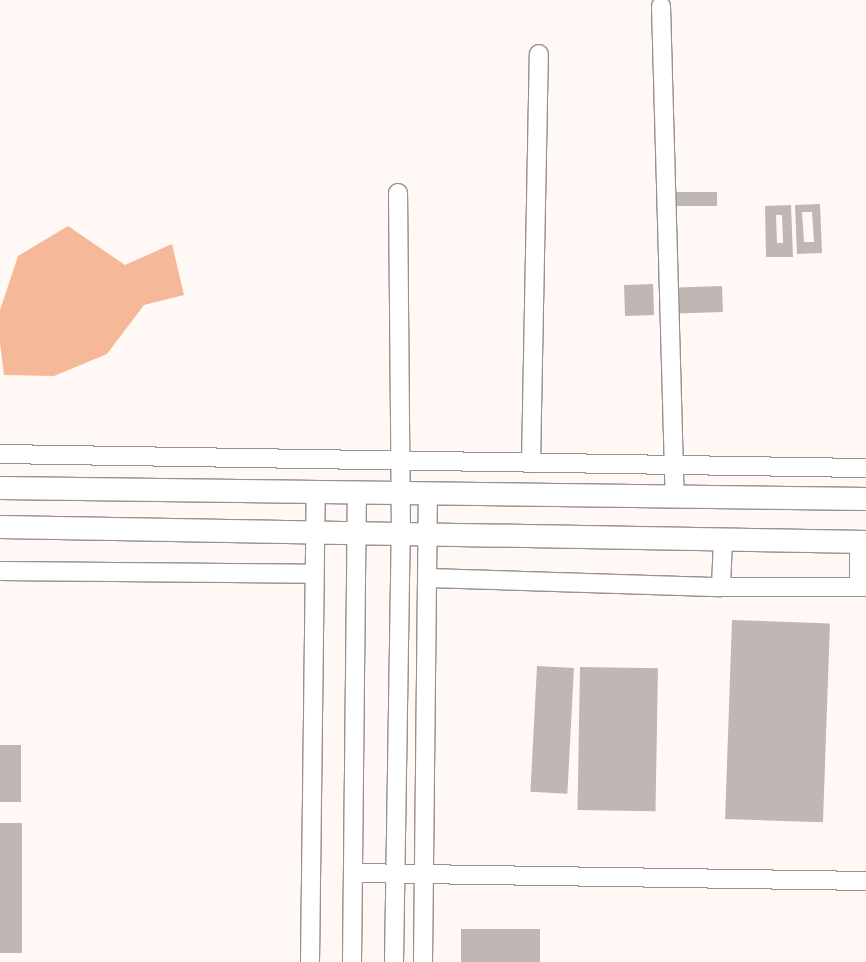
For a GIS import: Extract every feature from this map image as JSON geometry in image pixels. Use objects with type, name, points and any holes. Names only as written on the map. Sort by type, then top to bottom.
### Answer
[{"type":"main road","points":[[0,488],[675,497],[866,498]]},
{"type":"main road","points":[[0,527],[863,542]]},
{"type":"street","points":[[661,6],[675,497]]},
{"type":"street","points":[[531,463],[539,54]]},
{"type":"street","points":[[394,962],[401,534],[398,193]]},
{"type":"street","points":[[0,454],[866,468]]},
{"type":"street","points":[[310,962],[316,492]]},
{"type":"street","points":[[352,962],[357,493]]},
{"type":"street","points":[[423,962],[428,494]]},
{"type":"street","points":[[721,587],[723,540]]},
{"type":"street","points":[[428,578],[721,587],[862,586],[863,542]]},
{"type":"street","points":[[0,571],[314,574]]},
{"type":"street","points":[[353,873],[866,881]]},
{"type":"shaded area","points":[[68,226],[125,265],[172,244],[184,295],[144,305],[107,354],[54,376],[4,375],[0,343],[0,310],[18,256]]},
{"type":"building","points":[[674,192],[717,192],[717,206],[674,206]]},
{"type":"building","points":[[820,204],[822,253],[797,254],[795,205]],"holes":[[[802,212],[812,212],[814,242],[804,242]]]},
{"type":"building","points":[[791,205],[793,257],[766,257],[765,206]],"holes":[[[776,215],[782,215],[783,243],[777,243]]]},
{"type":"building","points":[[653,284],[654,315],[625,316],[624,285]]},
{"type":"building","points":[[722,286],[723,312],[678,314],[677,288]]},
{"type":"building","points":[[732,620],[830,623],[823,822],[725,819]]},
{"type":"building","points":[[537,666],[574,668],[567,794],[530,792]]},
{"type":"building","points":[[580,667],[658,668],[655,811],[578,810]]},
{"type":"building","points":[[0,745],[21,745],[21,802],[0,802]]},
{"type":"building","points":[[0,823],[22,823],[22,953],[0,953]]},
{"type":"building","points":[[461,929],[540,929],[540,962],[461,962]]}]
